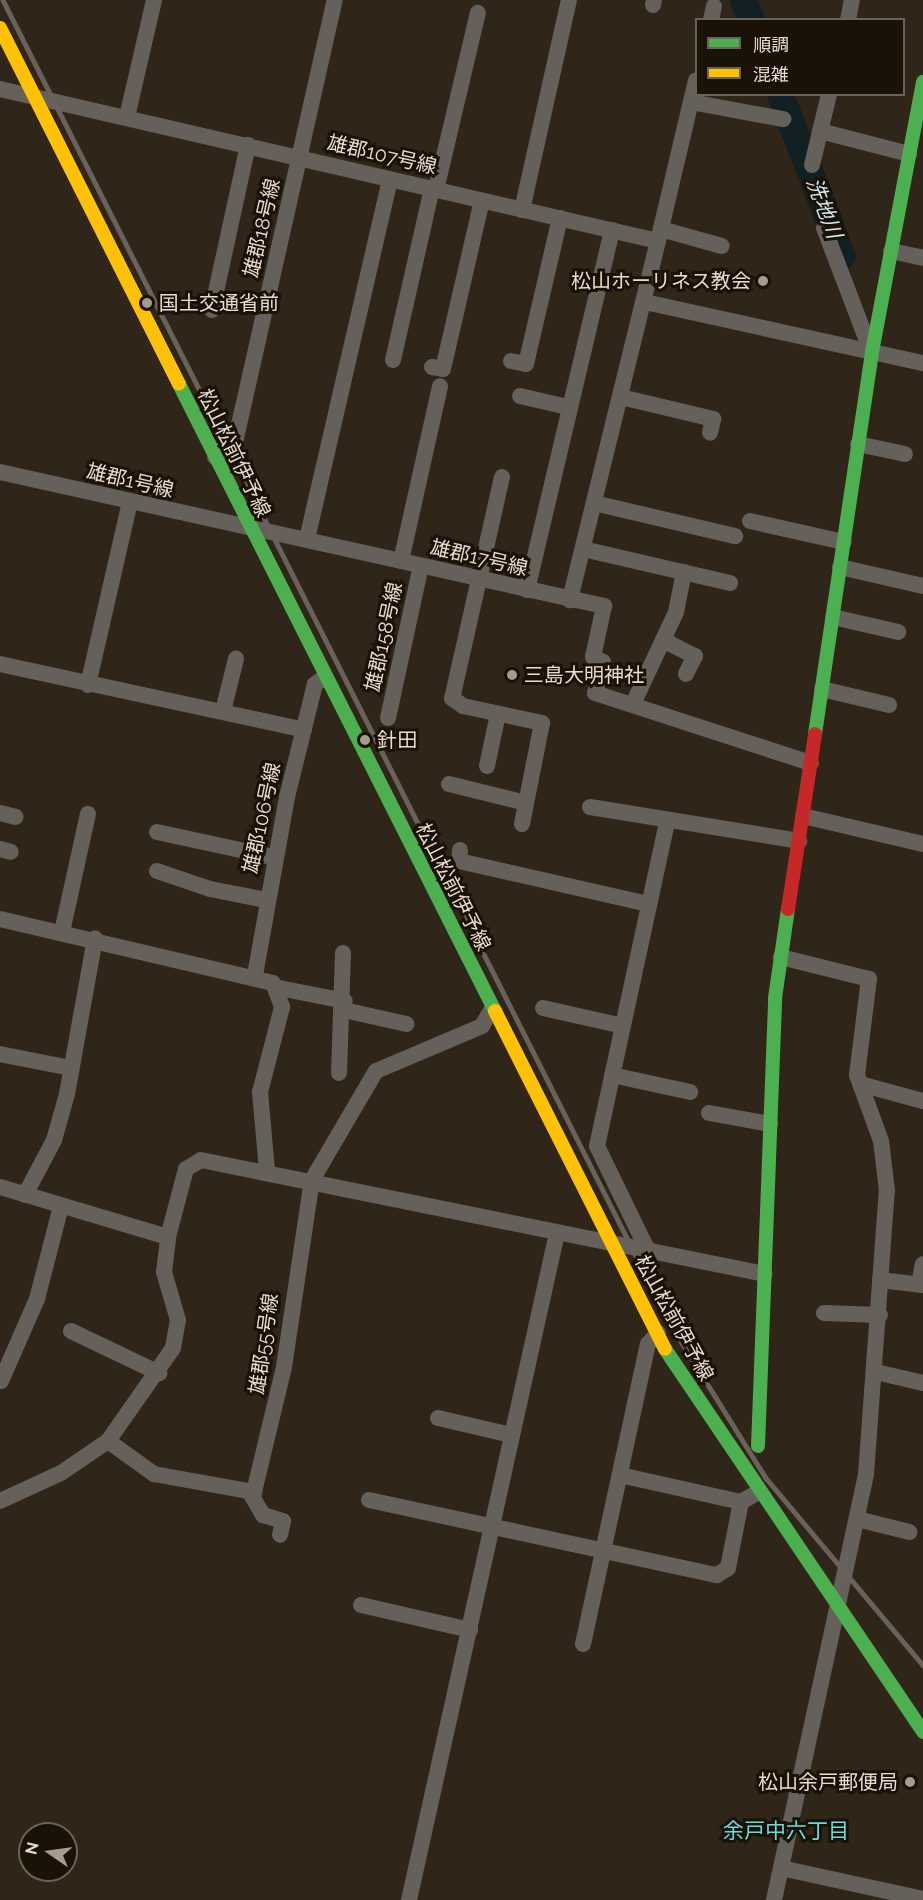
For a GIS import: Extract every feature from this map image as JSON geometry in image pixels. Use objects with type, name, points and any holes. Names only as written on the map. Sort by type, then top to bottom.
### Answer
[{"type":"main road","name":"松山松前伊予線","points":[[0,28],[251,531],[658,1334],[758,1492],[923,1732]]},
{"type":"main road","points":[[758,1446],[770,1124],[781,957],[872,352],[891,251],[914,157],[923,82]]},
{"type":"street","points":[[127,117],[139,39],[154,0]]},
{"type":"street","name":"雄郡18号線","points":[[215,457],[236,438],[335,0]]},
{"type":"street","points":[[522,210],[569,0]]},
{"type":"street","points":[[848,18],[852,0]]},
{"type":"street","points":[[393,360],[394,326],[434,189],[478,13]]},
{"type":"street","points":[[570,600],[645,302],[695,84]]},
{"type":"street","name":"雄郡107号線","points":[[0,89],[612,230],[660,235],[722,246]]},
{"type":"street","points":[[812,165],[829,96]]},
{"type":"street","points":[[691,102],[783,119]]},
{"type":"street","points":[[820,131],[914,157]]},
{"type":"street","points":[[212,310],[248,145]]},
{"type":"street","points":[[306,539],[349,325],[365,258],[390,179]]},
{"type":"street","points":[[432,367],[443,369],[482,201]]},
{"type":"street","points":[[511,361],[526,364],[560,218]]},
{"type":"street","points":[[824,228],[872,352]]},
{"type":"street","points":[[527,590],[568,407],[612,230]]},
{"type":"street","points":[[891,251],[923,258]]},
{"type":"street","points":[[645,302],[923,363]]},
{"type":"street","points":[[401,561],[424,426],[440,386]]},
{"type":"street","points":[[520,396],[568,407]]},
{"type":"street","points":[[621,397],[713,419],[710,433]]},
{"type":"street","points":[[858,444],[905,454]]},
{"type":"street","name":"雄郡1号線","points":[[0,472],[251,531]]},
{"type":"street","points":[[502,477],[452,698],[463,706],[542,723],[522,824]]},
{"type":"street","points":[[87,685],[130,502]]},
{"type":"street","points":[[594,503],[735,536]]},
{"type":"street","points":[[750,521],[844,542]]},
{"type":"street","name":"雄郡17号線","points":[[251,531],[306,539],[604,606],[593,657],[603,662],[595,693],[633,704]]},
{"type":"street","points":[[583,549],[730,584]]},
{"type":"street","name":"雄郡158号線","points":[[388,718],[421,566]]},
{"type":"street","points":[[840,567],[923,586]]},
{"type":"street","points":[[684,573],[676,612],[633,704],[811,763]]},
{"type":"street","points":[[833,616],[897,632]]},
{"type":"street","points":[[663,640],[695,656],[686,674]]},
{"type":"street","points":[[223,711],[236,659]]},
{"type":"street","points":[[0,664],[87,685],[223,711],[304,730]]},
{"type":"street","name":"雄郡106号線","points":[[255,975],[273,857],[315,684],[325,677]]},
{"type":"street","points":[[822,689],[889,705]]},
{"type":"street","points":[[488,766],[498,714]]},
{"type":"street","points":[[457,791],[526,803]]},
{"type":"street","points":[[590,807],[667,822],[798,841]]},
{"type":"street","points":[[62,932],[88,814]]},
{"type":"street","points":[[803,816],[923,844]]},
{"type":"street","points":[[648,1251],[597,1146],[667,822]]},
{"type":"street","points":[[157,832],[218,839],[273,857]]},
{"type":"street","points":[[460,850],[459,861],[650,904]]},
{"type":"street","points":[[157,871],[210,889],[266,900]]},
{"type":"street","points":[[0,919],[95,938],[255,975],[279,988],[406,1024]]},
{"type":"street","points":[[25,1195],[54,1140],[95,938]]},
{"type":"street","points":[[339,1073],[345,1006],[343,953]]},
{"type":"street","points":[[774,1900],[857,1519],[876,1372],[886,1166],[860,1084],[857,1062],[869,980],[781,957]]},
{"type":"street","points":[[267,1170],[260,1092],[279,1021],[279,988]]},
{"type":"street","points":[[543,1008],[623,1026]]},
{"type":"street","name":"雄郡55号線","points":[[249,1491],[254,1492],[272,1428],[312,1180],[376,1071],[482,1026],[492,1009]]},
{"type":"street","points":[[0,1054],[70,1068]]},
{"type":"street","points":[[612,1075],[690,1092]]},
{"type":"street","points":[[860,1084],[923,1101]]},
{"type":"street","points":[[709,1113],[770,1124]]},
{"type":"street","points":[[0,1501],[61,1473],[108,1441],[159,1373],[173,1348],[178,1320],[164,1272],[168,1237],[191,1162],[267,1170],[613,1246],[765,1274]]},
{"type":"street","points":[[0,1187],[168,1237]]},
{"type":"street","points":[[1,1381],[37,1299],[61,1206]]},
{"type":"street","points":[[409,1900],[470,1630],[490,1526],[558,1233]]},
{"type":"street","points":[[880,1280],[921,1285],[923,1264]]},
{"type":"street","points":[[824,1313],[880,1315]]},
{"type":"street","points":[[72,1331],[159,1373]]},
{"type":"street","points":[[583,1644],[648,1344],[658,1334]]},
{"type":"street","points":[[876,1372],[923,1383]]},
{"type":"street","points":[[438,1418],[511,1435]]},
{"type":"street","points":[[108,1441],[154,1474],[249,1491],[263,1515],[283,1521],[280,1535]]},
{"type":"street","points":[[620,1475],[741,1502],[758,1492]]},
{"type":"street","points":[[369,1500],[604,1551],[725,1574],[741,1502]]},
{"type":"street","points":[[857,1519],[909,1532]]},
{"type":"street","points":[[361,1605],[470,1630]]},
{"type":"street","points":[[781,1868],[912,1898]]},
{"type":"waterway","name":"洗地川","points":[[743,0],[750,18]]},
{"type":"waterway","name":"洗地川","points":[[781,96],[842,256]]},
{"type":"railway","points":[[3,0],[672,1327],[766,1478],[923,1665]]},
{"type":"traffic: fast","points":[[815,734],[872,352],[923,82]]},
{"type":"traffic: fast","points":[[179,384],[495,1011]]},
{"type":"traffic: fast","points":[[758,1446],[775,998],[788,909]]},
{"type":"traffic: fast","points":[[665,1349],[923,1732]]},
{"type":"traffic: slow","points":[[0,28],[179,384]]},
{"type":"traffic: slow","points":[[495,1011],[665,1349]]},
{"type":"traffic: jam","points":[[788,909],[815,734]]},
{"type":"place","name":"松山ホーリネス教会","points":[[763,281]]},
{"type":"place","name":"国土交通省前","points":[[147,303]]},
{"type":"place","name":"三島大明神社","points":[[512,675]]},
{"type":"place","name":"針田","points":[[365,740]]},
{"type":"place","name":"松山余戸郵便局","points":[[910,1782]]},
{"type":"district","name":"余戸中六丁目","points":[[786,1831]]}]
